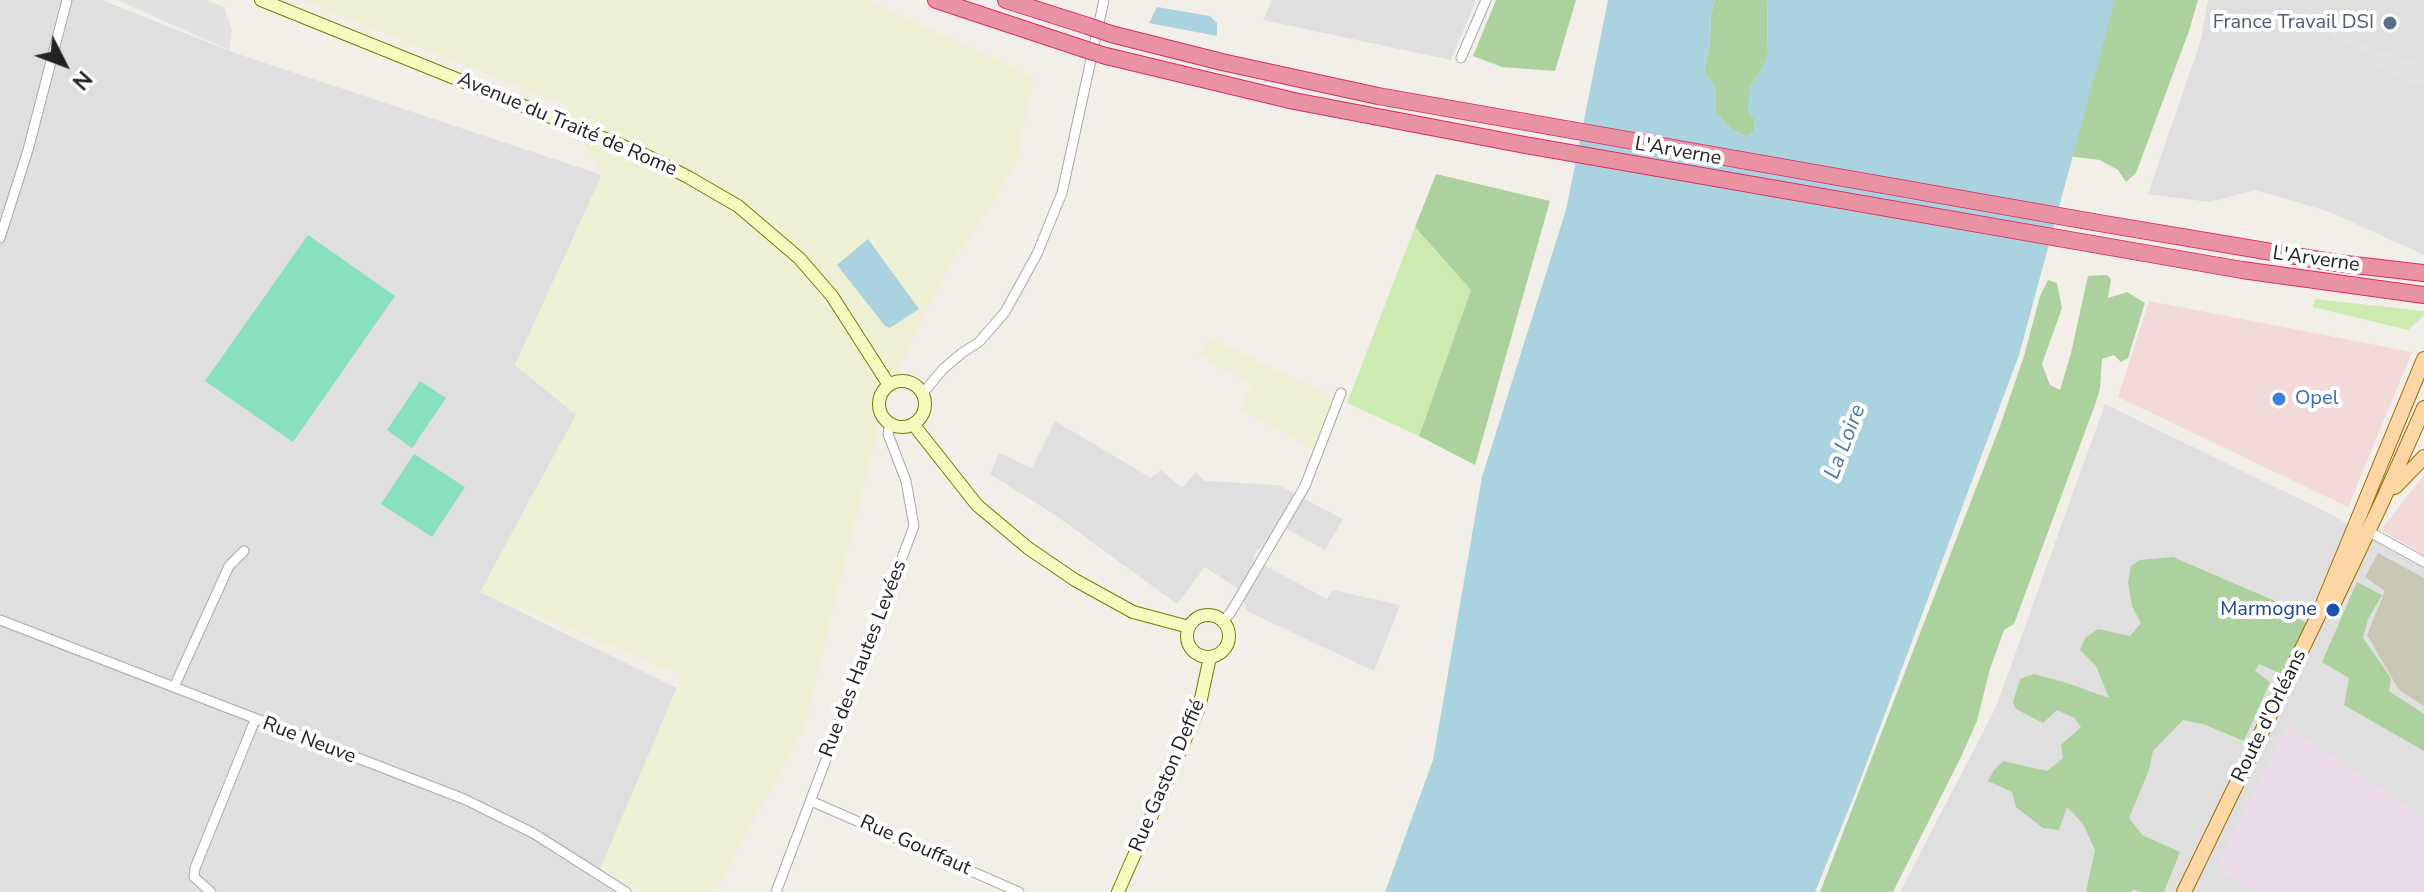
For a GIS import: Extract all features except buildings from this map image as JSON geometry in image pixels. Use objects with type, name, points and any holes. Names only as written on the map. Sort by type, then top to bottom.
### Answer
[{"type":"highway","name":"L'Arverne","points":[[936,0],[1106,56],[1294,101],[1525,145],[2169,258],[2424,295]]},
{"type":"highway","name":"L'Arverne","points":[[1006,0],[1111,34],[1300,80],[2337,263],[2424,273]]},
{"type":"main road","name":"Avenue du Traité de Rome","points":[[261,0],[645,155],[738,206],[777,237],[824,286],[862,339],[889,385]]},
{"type":"main road","name":"Route d'Orléans","points":[[2184,892],[2318,616],[2423,362]]},
{"type":"main road","points":[[908,381],[923,393],[923,414],[913,424],[902,427],[885,418],[879,404],[889,385],[908,381]]},
{"type":"main road","points":[[2404,406],[2420,430]]},
{"type":"main road","name":"Route d'Orléans","points":[[2195,892],[2382,502],[2420,430],[2424,408]]},
{"type":"main road","points":[[913,424],[977,505],[1028,548],[1075,580],[1133,612],[1189,627]]},
{"type":"main road","points":[[2382,502],[2424,457]]},
{"type":"main road","points":[[1204,615],[1223,621],[1229,630],[1229,642],[1222,652],[1210,657],[1192,649],[1187,639],[1189,627],[1195,619],[1204,615]]},
{"type":"main road","name":"Rue Gaston Deffié","points":[[1118,892],[1199,708],[1210,657]]},
{"type":"street","points":[[0,238],[28,150],[67,0]]},
{"type":"street","points":[[923,393],[943,369],[979,342],[1005,312],[1037,254],[1062,193],[1104,0]]},
{"type":"street","points":[[1461,58],[1486,0]]},
{"type":"street","points":[[1223,621],[1305,486],[1341,393]]},
{"type":"street","name":"Rue des Hautes Levées","points":[[776,892],[914,526],[906,481],[888,434],[890,423]]},
{"type":"street","points":[[2368,531],[2424,562]]},
{"type":"street","points":[[174,687],[229,566],[244,551]]},
{"type":"street","name":"Rue Neuve","points":[[0,620],[464,799],[533,833],[626,892]]},
{"type":"street","points":[[211,892],[194,877],[195,868],[255,720]]},
{"type":"street","name":"Rue Gouffaut","points":[[811,801],[1019,892]]},
{"type":"street","points":[[604,892],[608,882]]},
{"type":"shaded area","points":[[0,0],[102,0],[232,52],[602,175],[515,365],[577,414],[480,592],[681,690],[596,878],[617,892],[0,892]]},
{"type":"shaded area","points":[[117,0],[205,0],[224,7],[232,30],[229,50]]},
{"type":"shaded area","points":[[300,0],[867,0],[1034,77],[1015,165],[950,264],[884,401],[805,726],[715,892],[638,892],[601,867],[682,675],[480,592],[576,415],[515,365],[602,175],[562,104]]},
{"type":"shaded area","points":[[1272,0],[1476,0],[1451,60],[1263,20]]},
{"type":"shaded area","points":[[2208,0],[2424,0],[2424,255],[2330,212],[2256,190],[2209,202],[2148,194],[2201,40]]},
{"type":"shaded area","points":[[2338,18],[2364,29],[2359,42],[2424,65],[2424,87],[2373,67],[2378,58],[2329,35]]},
{"type":"shaded area","points":[[2149,301],[2412,352],[2348,507],[2118,397]]},
{"type":"shaded area","points":[[1209,337],[1336,399],[1316,452],[1240,408],[1252,384],[1198,355]]},
{"type":"shaded area","points":[[2105,404],[2324,511],[2424,565],[2424,818],[2288,727],[2217,867],[2255,892],[1900,892],[1996,707]]},
{"type":"shaded area","points":[[1055,421],[1151,478],[1161,470],[1182,488],[1196,472],[1205,481],[1278,485],[1343,519],[1325,550],[1280,525],[1266,547],[1257,550],[1253,559],[1327,599],[1333,590],[1400,605],[1374,671],[1247,611],[1237,588],[1205,567],[1177,604],[1055,515],[990,474],[999,453],[1032,468]]},
{"type":"shaded area","points":[[2424,475],[2424,555],[2381,530]]},
{"type":"shaded area","points":[[2378,553],[2424,578],[2424,706],[2399,690],[2367,635],[2385,591],[2365,577]]},
{"type":"shaded area","points":[[2288,727],[2424,818],[2424,892],[2255,892],[2217,867]]},
{"type":"green space","points":[[1496,0],[1576,0],[1555,71],[1502,67],[1473,56]]},
{"type":"green space","points":[[1715,0],[1767,0],[1768,54],[1762,70],[1749,88],[1755,120],[1754,132],[1747,137],[1733,130],[1716,114],[1715,93],[1704,71]]},
{"type":"green space","points":[[2107,0],[2198,0],[2136,173],[2126,182],[2118,170],[2100,160],[2067,156]]},
{"type":"green space","points":[[1436,174],[1550,201],[1475,465],[1419,436],[1471,290],[1415,227]]},
{"type":"green space","points":[[1415,227],[1471,290],[1419,436],[1347,403]]},
{"type":"green space","points":[[308,235],[395,296],[293,442],[205,381]]},
{"type":"green space","points":[[2107,275],[2111,279],[2108,298],[2127,292],[2145,303],[2128,358],[2121,362],[2114,355],[2102,359],[2096,402],[2014,624],[2004,630],[1977,721],[1962,755],[1893,892],[1820,892],[2000,426],[2040,296],[2048,280],[2057,283],[2062,308],[2042,364],[2050,385],[2060,390],[2088,276]]},
{"type":"green space","points":[[2315,299],[2424,313],[2408,330],[2313,307]]},
{"type":"green space","points":[[420,381],[446,398],[412,448],[387,430]]},
{"type":"green space","points":[[414,454],[465,487],[432,537],[381,504]]},
{"type":"green space","points":[[2173,557],[2282,604],[2307,624],[2284,675],[2259,664],[2255,671],[2270,682],[2244,741],[2203,724],[2183,720],[2153,751],[2149,770],[2129,818],[2142,835],[2180,852],[2164,892],[2139,892],[2133,889],[2131,892],[2086,892],[2095,850],[2083,824],[2067,807],[2059,830],[2043,828],[2016,807],[2012,792],[1988,781],[2003,761],[2047,771],[2063,758],[2061,745],[2081,727],[2074,718],[2057,710],[2043,723],[2016,709],[2013,702],[2020,679],[2034,674],[2109,698],[2096,666],[2080,650],[2085,638],[2098,629],[2130,636],[2141,623],[2132,606],[2128,582],[2131,566],[2140,560]]},
{"type":"green space","points":[[2357,582],[2382,595],[2368,619],[2363,638],[2391,678],[2389,691],[2424,714],[2424,751],[2344,705],[2349,678],[2322,662]]},
{"type":"water","name":"La Loire","points":[[1608,0],[1715,0],[1704,71],[1716,88],[1716,114],[1733,130],[1747,137],[1754,131],[1755,120],[1748,112],[1749,88],[1762,70],[1768,53],[1767,0],[2115,0],[2019,355],[1858,786],[1815,892],[1385,892],[1433,760],[1482,477],[1566,210]]},
{"type":"water","points":[[1157,7],[1210,16],[1217,23],[1217,36],[1149,23]]},
{"type":"water","points":[[868,239],[919,309],[890,328],[885,326],[837,265]]},
{"type":"place","name":"France Travail DSI","points":[[2390,23]]},
{"type":"place","name":"Opel","points":[[2279,399]]},
{"type":"place","name":"Marmogne","points":[[2333,610]]}]
